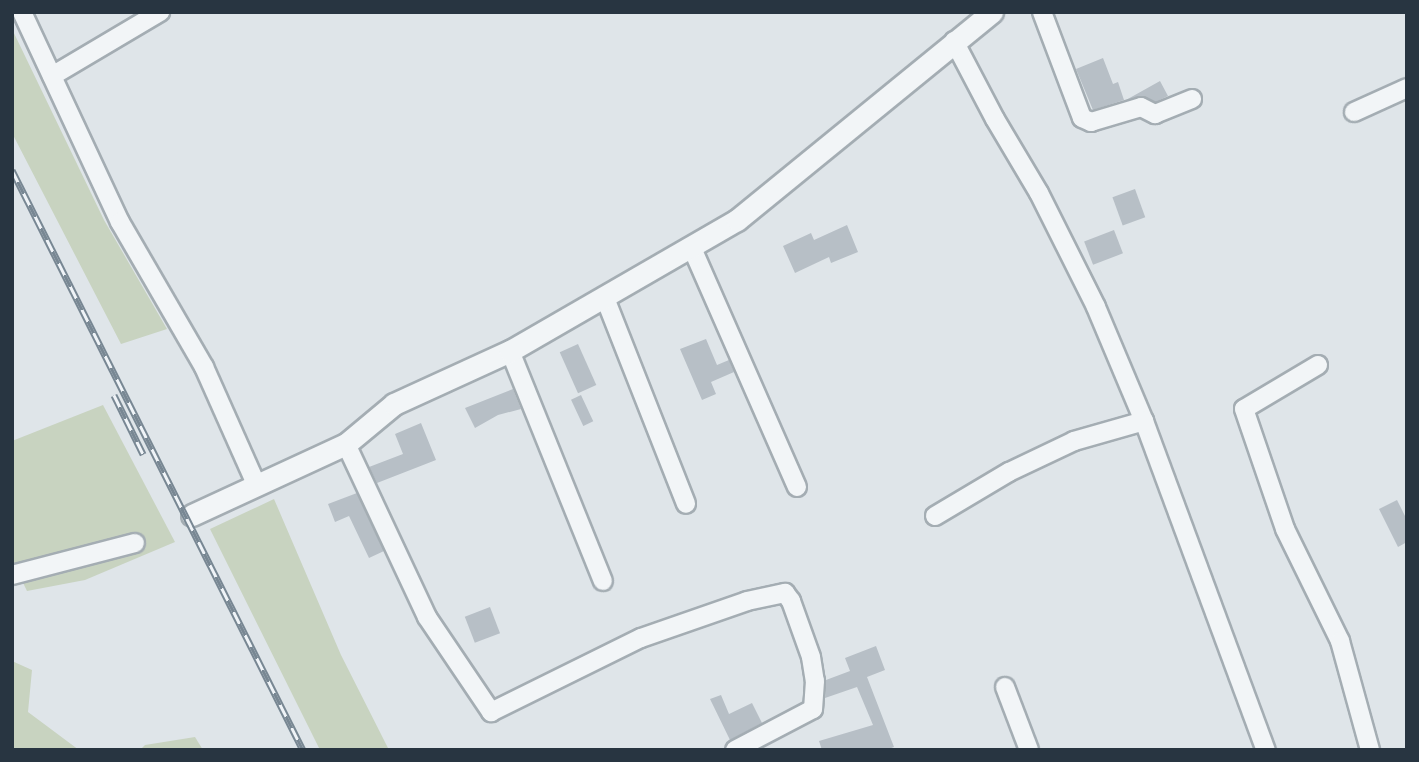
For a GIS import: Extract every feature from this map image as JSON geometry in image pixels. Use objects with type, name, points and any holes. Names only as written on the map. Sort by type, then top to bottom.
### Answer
[{"type":"street","points":[[22,12],[120,222],[204,367],[257,485]]},
{"type":"street","points":[[52,75],[160,12]]},
{"type":"street","points":[[192,515],[346,444],[394,404],[510,351],[737,220],[992,12]]},
{"type":"street","points":[[1042,12],[1082,118],[1091,122],[1141,107],[1155,114],[1192,99]]},
{"type":"street","points":[[954,41],[995,119],[1039,193],[1096,307],[1144,421],[1266,750]]},
{"type":"street","points":[[1354,112],[1407,88]]},
{"type":"street","points":[[692,248],[797,487]]},
{"type":"street","points":[[605,298],[686,504]]},
{"type":"street","points":[[510,351],[603,581]]},
{"type":"street","points":[[1318,365],[1244,409],[1285,529],[1340,641],[1370,750]]},
{"type":"street","points":[[935,516],[1009,472],[1074,441],[1144,421]]},
{"type":"street","points":[[346,444],[427,617],[491,712],[641,638],[747,601],[785,593],[791,601],[811,657],[815,681],[813,709],[735,750]]},
{"type":"street","points":[[12,575],[135,542]]},
{"type":"street","points":[[1005,687],[1029,750]]},
{"type":"green space","points":[[12,29],[104,220],[167,329],[121,344],[12,133]]},
{"type":"green space","points":[[103,405],[175,542],[85,580],[27,591],[12,560],[12,441]]},
{"type":"green space","points":[[274,499],[341,655],[389,750],[320,750],[210,529]]},
{"type":"green space","points":[[12,661],[32,670],[28,712],[79,750],[12,750]]},
{"type":"green space","points":[[195,737],[203,750],[140,750],[145,745]]},
{"type":"building","points":[[1103,58],[1113,84],[1118,82],[1124,100],[1093,110],[1076,69]]},
{"type":"building","points":[[1160,81],[1168,96],[1155,102],[1139,96],[1126,100]]},
{"type":"building","points":[[1135,189],[1145,217],[1123,225],[1112,197]]},
{"type":"building","points":[[847,225],[858,252],[831,263],[829,257],[795,273],[783,246],[811,233],[814,240]]},
{"type":"building","points":[[1114,230],[1123,253],[1093,265],[1084,241]]},
{"type":"building","points":[[706,339],[717,365],[729,360],[734,372],[711,382],[716,394],[702,400],[680,349]]},
{"type":"building","points":[[578,344],[596,385],[578,393],[560,352]]},
{"type":"building","points":[[513,389],[521,409],[498,415],[475,428],[465,408]]},
{"type":"building","points":[[581,395],[593,421],[583,426],[571,400]]},
{"type":"building","points":[[421,423],[436,460],[377,483],[369,467],[403,454],[395,434]]},
{"type":"building","points":[[357,493],[384,551],[369,558],[349,516],[335,522],[328,504]]},
{"type":"building","points":[[1397,500],[1407,520],[1407,542],[1398,547],[1379,509]]},
{"type":"building","points":[[490,607],[500,633],[475,643],[465,617]]},
{"type":"building","points":[[876,646],[885,670],[867,677],[894,747],[886,750],[822,750],[819,741],[873,725],[857,687],[825,698],[826,680],[850,671],[845,658]]},
{"type":"building","points":[[721,695],[729,714],[752,703],[762,723],[730,740],[710,699]]},
{"type":"railway","points":[[12,170],[303,750]]},
{"type":"railway","points":[[114,395],[143,454]]}]
